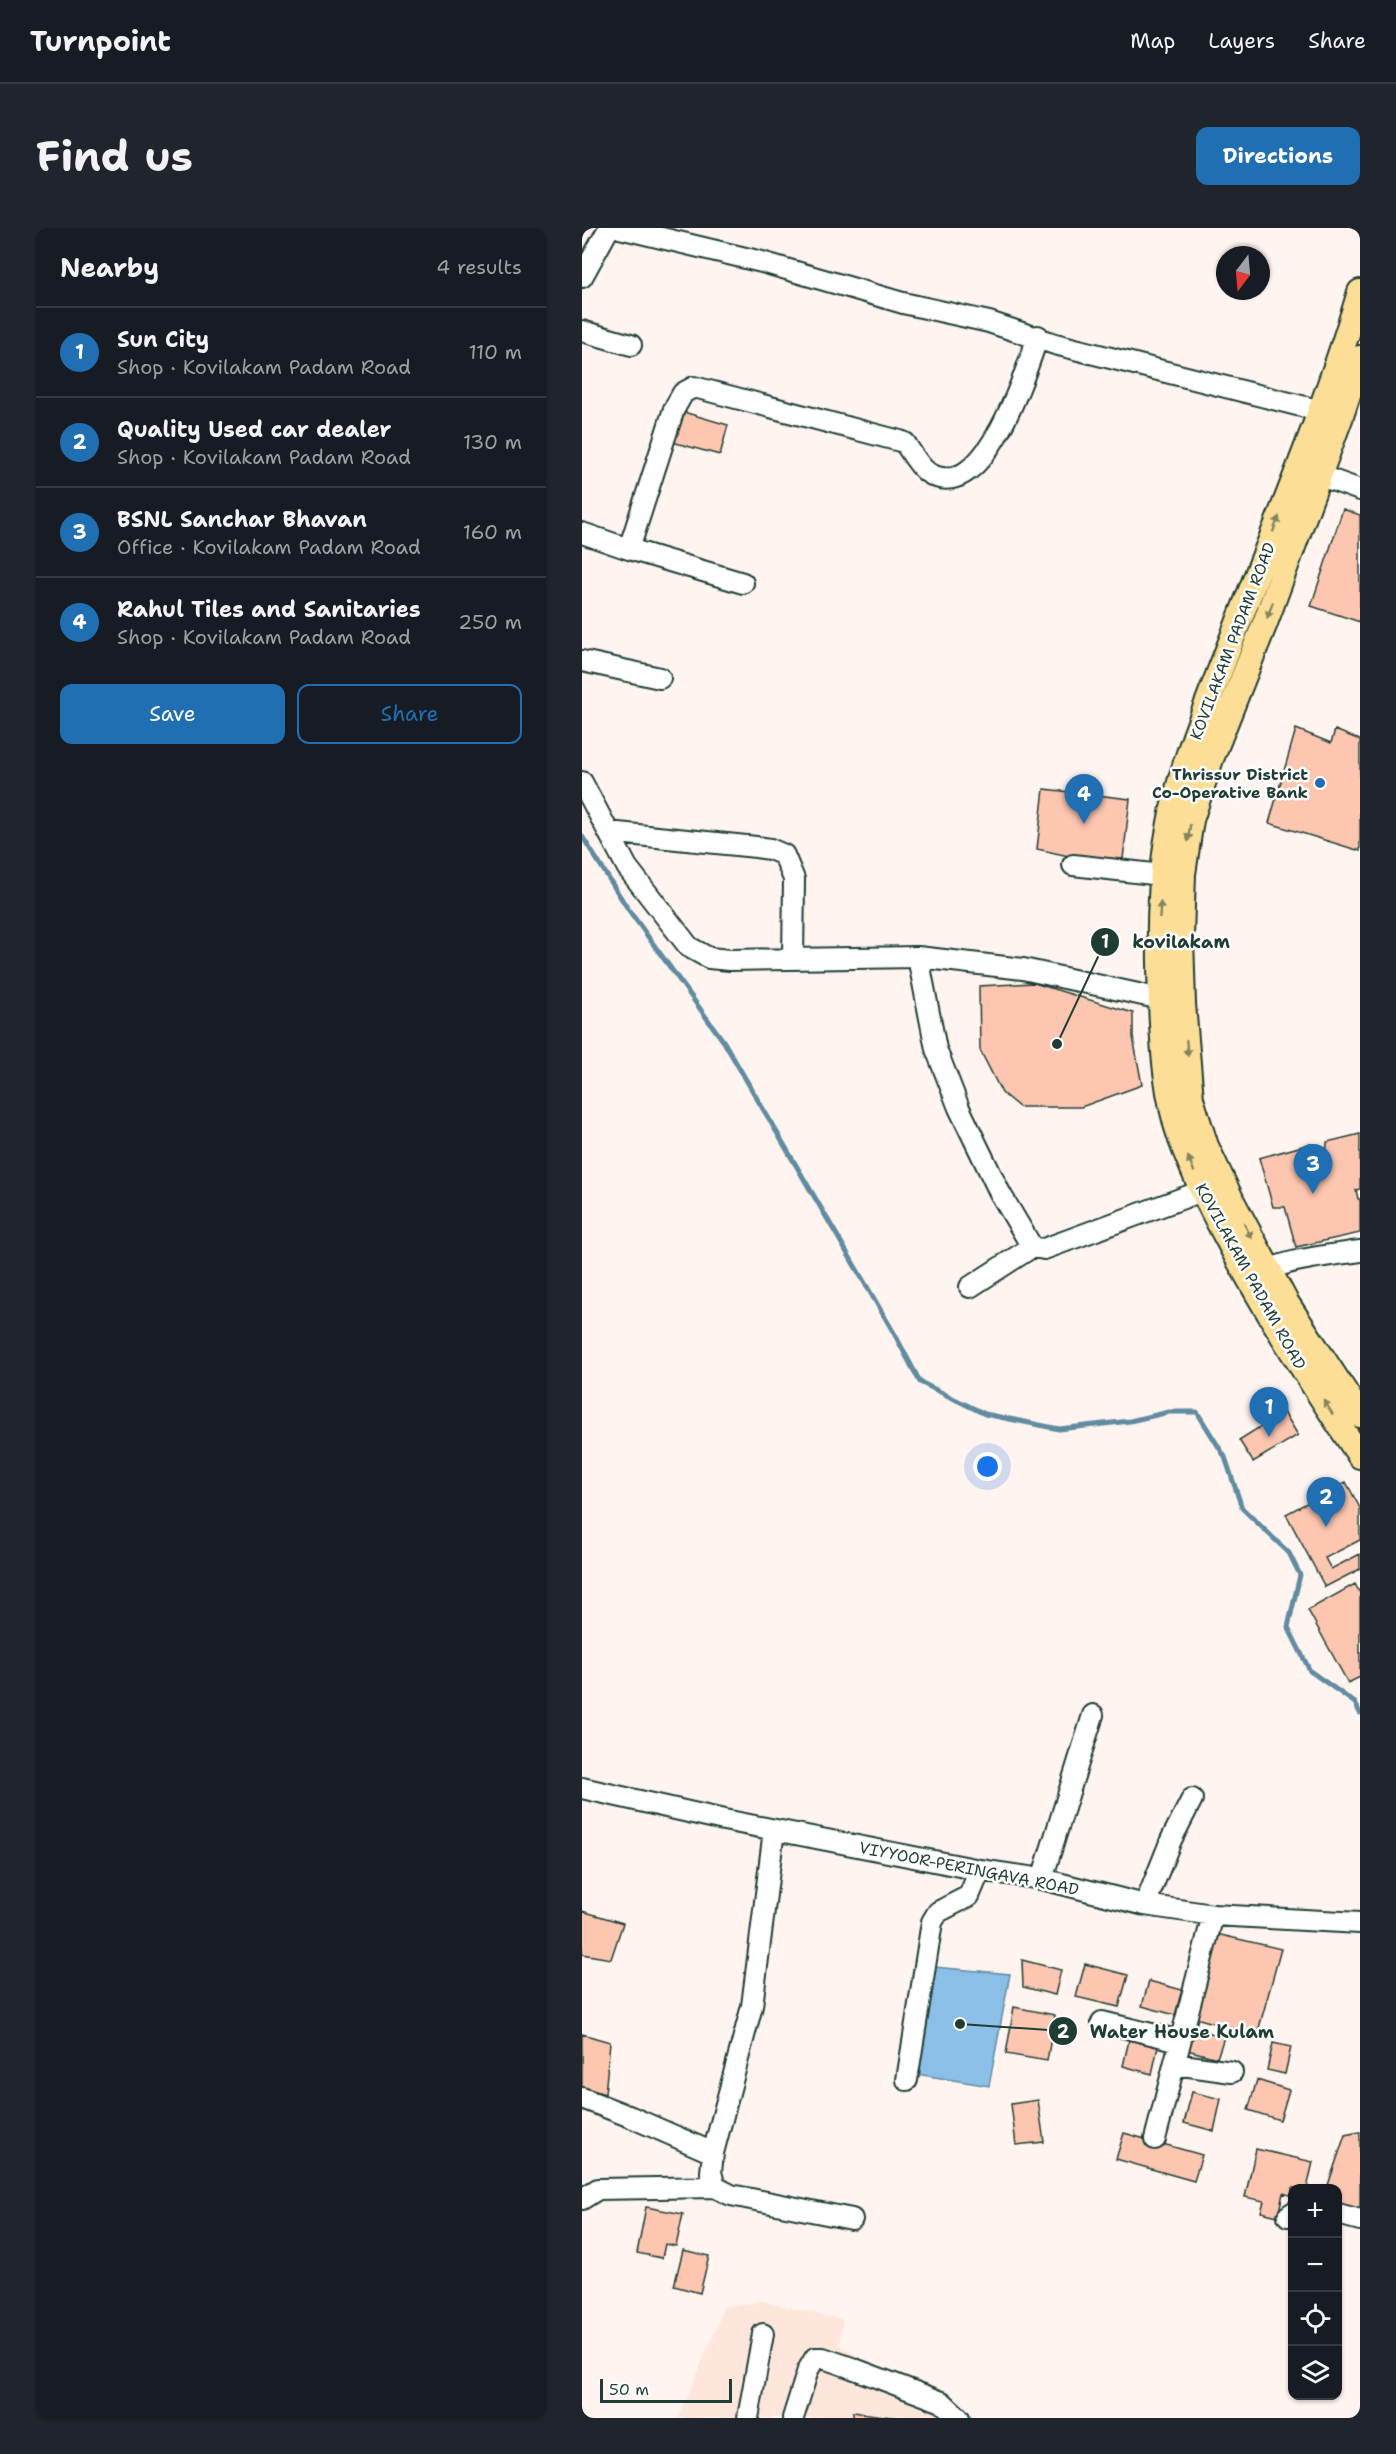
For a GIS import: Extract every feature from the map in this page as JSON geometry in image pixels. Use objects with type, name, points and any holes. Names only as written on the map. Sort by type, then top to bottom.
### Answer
[{"type":"main road","name":"KOVILAKAM PADAM ROAD","points":[[1360,291],[1318,475],[1265,622],[1211,759],[1191,820],[1183,874],[1181,937],[1172,1001],[1167,1081],[1180,1137],[1202,1191],[1259,1274],[1286,1302],[1360,1415]]},
{"type":"main road","name":"KOVILAKAM PADAM ROAD","points":[[1360,358],[1331,414],[1219,674],[1186,766],[1170,819],[1162,875],[1158,938],[1191,1099],[1206,1146],[1232,1201],[1284,1340],[1360,1456]]},
{"type":"street","points":[[582,277],[609,228]]},
{"type":"street","points":[[620,228],[762,262],[903,303],[989,322],[1038,336],[1055,344],[1331,414]]},
{"type":"street","points":[[582,331],[631,345]]},
{"type":"street","points":[[629,549],[674,409],[683,393],[694,387],[900,441],[905,443],[927,472],[943,477],[958,477],[977,464],[1000,431],[1038,336]]},
{"type":"street","points":[[1318,475],[1360,490]]},
{"type":"street","points":[[582,533],[743,583]]},
{"type":"street","points":[[582,661],[660,678]]},
{"type":"street","points":[[582,782],[627,867],[689,947],[709,958],[730,960],[918,957],[1023,969],[1172,1001]]},
{"type":"street","points":[[608,832],[756,847],[784,855],[794,879],[793,959]]},
{"type":"street","points":[[1073,865],[1162,875]]},
{"type":"street","points":[[918,957],[936,1049],[959,1108],[999,1193],[1032,1247]]},
{"type":"street","points":[[970,1287],[1032,1247],[1044,1249],[1202,1191]]},
{"type":"street","points":[[1259,1274],[1360,1251]]},
{"type":"street","points":[[1042,1879],[1093,1714]]},
{"type":"street","name":"VIYYOOR-PERINGAVA ROAD","points":[[582,1788],[774,1830],[980,1870],[1042,1879],[1145,1905],[1213,1915],[1360,1923]]},
{"type":"street","points":[[1145,1905],[1171,1840],[1192,1799]]},
{"type":"street","points":[[715,2187],[711,2172],[713,2153],[752,2006],[774,1830]]},
{"type":"street","points":[[907,2080],[932,1922],[938,1912],[956,1905],[969,1896],[980,1870]]},
{"type":"street","points":[[1155,2139],[1213,1915]]},
{"type":"street","points":[[1102,2022],[1180,2041]]},
{"type":"street","points":[[1175,2064],[1232,2072]]},
{"type":"street","points":[[582,2098],[631,2116],[713,2153]]},
{"type":"street","points":[[582,2199],[598,2189],[715,2187],[731,2195],[852,2219]]},
{"type":"street","points":[[1342,2215],[1360,2220]]},
{"type":"street","points":[[748,2418],[764,2334]]},
{"type":"street","points":[[793,2418],[808,2370],[815,2358],[823,2358],[942,2402],[959,2418]]},
{"type":"shaded area","points":[[762,2301],[843,2320],[840,2345],[877,2369],[967,2418],[678,2418],[713,2337],[723,2307]]},
{"type":"water","points":[[923,1966],[1010,1974],[989,2086],[917,2074]]},
{"type":"building","points":[[680,411],[728,425],[720,455],[672,442]]},
{"type":"building","points":[[1343,509],[1360,515],[1360,622],[1311,606]]},
{"type":"building","name":"Thrissur District Co-Operative Bank","points":[[1296,729],[1331,743],[1335,730],[1360,740],[1360,851],[1269,823]]},
{"type":"building","points":[[1044,789],[1130,799],[1123,859],[1073,857],[1037,849]]},
{"type":"building","points":[[1034,983],[1133,1013],[1133,1037],[1142,1085],[1081,1107],[1019,1107],[1002,1093],[980,1050],[979,986]]},
{"type":"building","points":[[1360,1134],[1360,1189],[1356,1190],[1358,1199],[1360,1199],[1360,1233],[1296,1247],[1285,1207],[1273,1207],[1259,1158],[1310,1144],[1316,1166],[1326,1164],[1327,1142]]},
{"type":"building","points":[[1284,1412],[1298,1435],[1253,1462],[1239,1440]]},
{"type":"building","points":[[1346,1482],[1360,1508],[1360,1540],[1325,1558],[1331,1569],[1360,1554],[1360,1569],[1325,1587],[1286,1514]]},
{"type":"building","points":[[1355,1584],[1360,1593],[1360,1677],[1348,1683],[1308,1610]]},
{"type":"building","points":[[582,1911],[623,1923],[611,1959],[582,1954]]},
{"type":"building","points":[[1208,1932],[1281,1949],[1257,2035],[1192,2017]]},
{"type":"building","points":[[1022,1960],[1061,1970],[1055,1995],[1023,1987]]},
{"type":"building","points":[[1085,1964],[1128,1975],[1119,2007],[1076,1997]]},
{"type":"building","points":[[1149,1981],[1182,1990],[1175,2015],[1142,2006]]},
{"type":"building","points":[[1014,2007],[1055,2015],[1047,2061],[1006,2054]]},
{"type":"building","points":[[1193,2028],[1224,2037],[1217,2058],[1187,2050]]},
{"type":"building","points":[[582,2034],[610,2042],[605,2094],[582,2087]]},
{"type":"building","points":[[1129,2040],[1158,2047],[1152,2074],[1123,2066]]},
{"type":"building","points":[[1273,2043],[1291,2047],[1285,2074],[1267,2070]]},
{"type":"building","points":[[1257,2080],[1289,2090],[1280,2120],[1248,2110]]},
{"type":"building","points":[[1192,2092],[1221,2099],[1214,2131],[1184,2123]]},
{"type":"building","points":[[1038,2100],[1044,2142],[1016,2145],[1011,2104]]},
{"type":"building","points":[[1360,2132],[1360,2214],[1342,2209],[1342,2184],[1328,2184],[1345,2135]]},
{"type":"building","points":[[1124,2133],[1202,2155],[1194,2181],[1116,2159]]},
{"type":"building","points":[[1256,2149],[1313,2162],[1308,2184],[1288,2184],[1288,2195],[1283,2193],[1278,2216],[1261,2212],[1264,2201],[1245,2197]]},
{"type":"building","points":[[646,2207],[683,2214],[676,2246],[665,2244],[662,2258],[637,2253]]},
{"type":"building","points":[[683,2250],[709,2256],[700,2293],[674,2286]]},
{"type":"building","points":[[853,2412],[899,2418],[853,2418]]},
{"type":"waterway","points":[[582,836],[628,909],[724,1042],[894,1333],[920,1382],[985,1414],[1059,1429],[1130,1421],[1169,1412],[1197,1412],[1225,1457],[1242,1508],[1289,1553],[1300,1575],[1288,1627],[1310,1671],[1355,1703],[1360,1713]]},
{"type":"place","name":"Thrissur District Co-Operative Bank","points":[[1320,783]]},
{"type":"place","name":"Rahul Tiles and Sanitaries","points":[[1084,824]]},
{"type":"place","name":"kovilakam","points":[[1057,1044]]},
{"type":"place","name":"BSNL Sanchar Bhavan","points":[[1313,1194]]},
{"type":"place","name":"Sun City","points":[[1269,1437]]},
{"type":"place","name":"Quality Used car dealer","points":[[1326,1527]]},
{"type":"place","name":"Water House Kulam","points":[[960,2024]]}]
